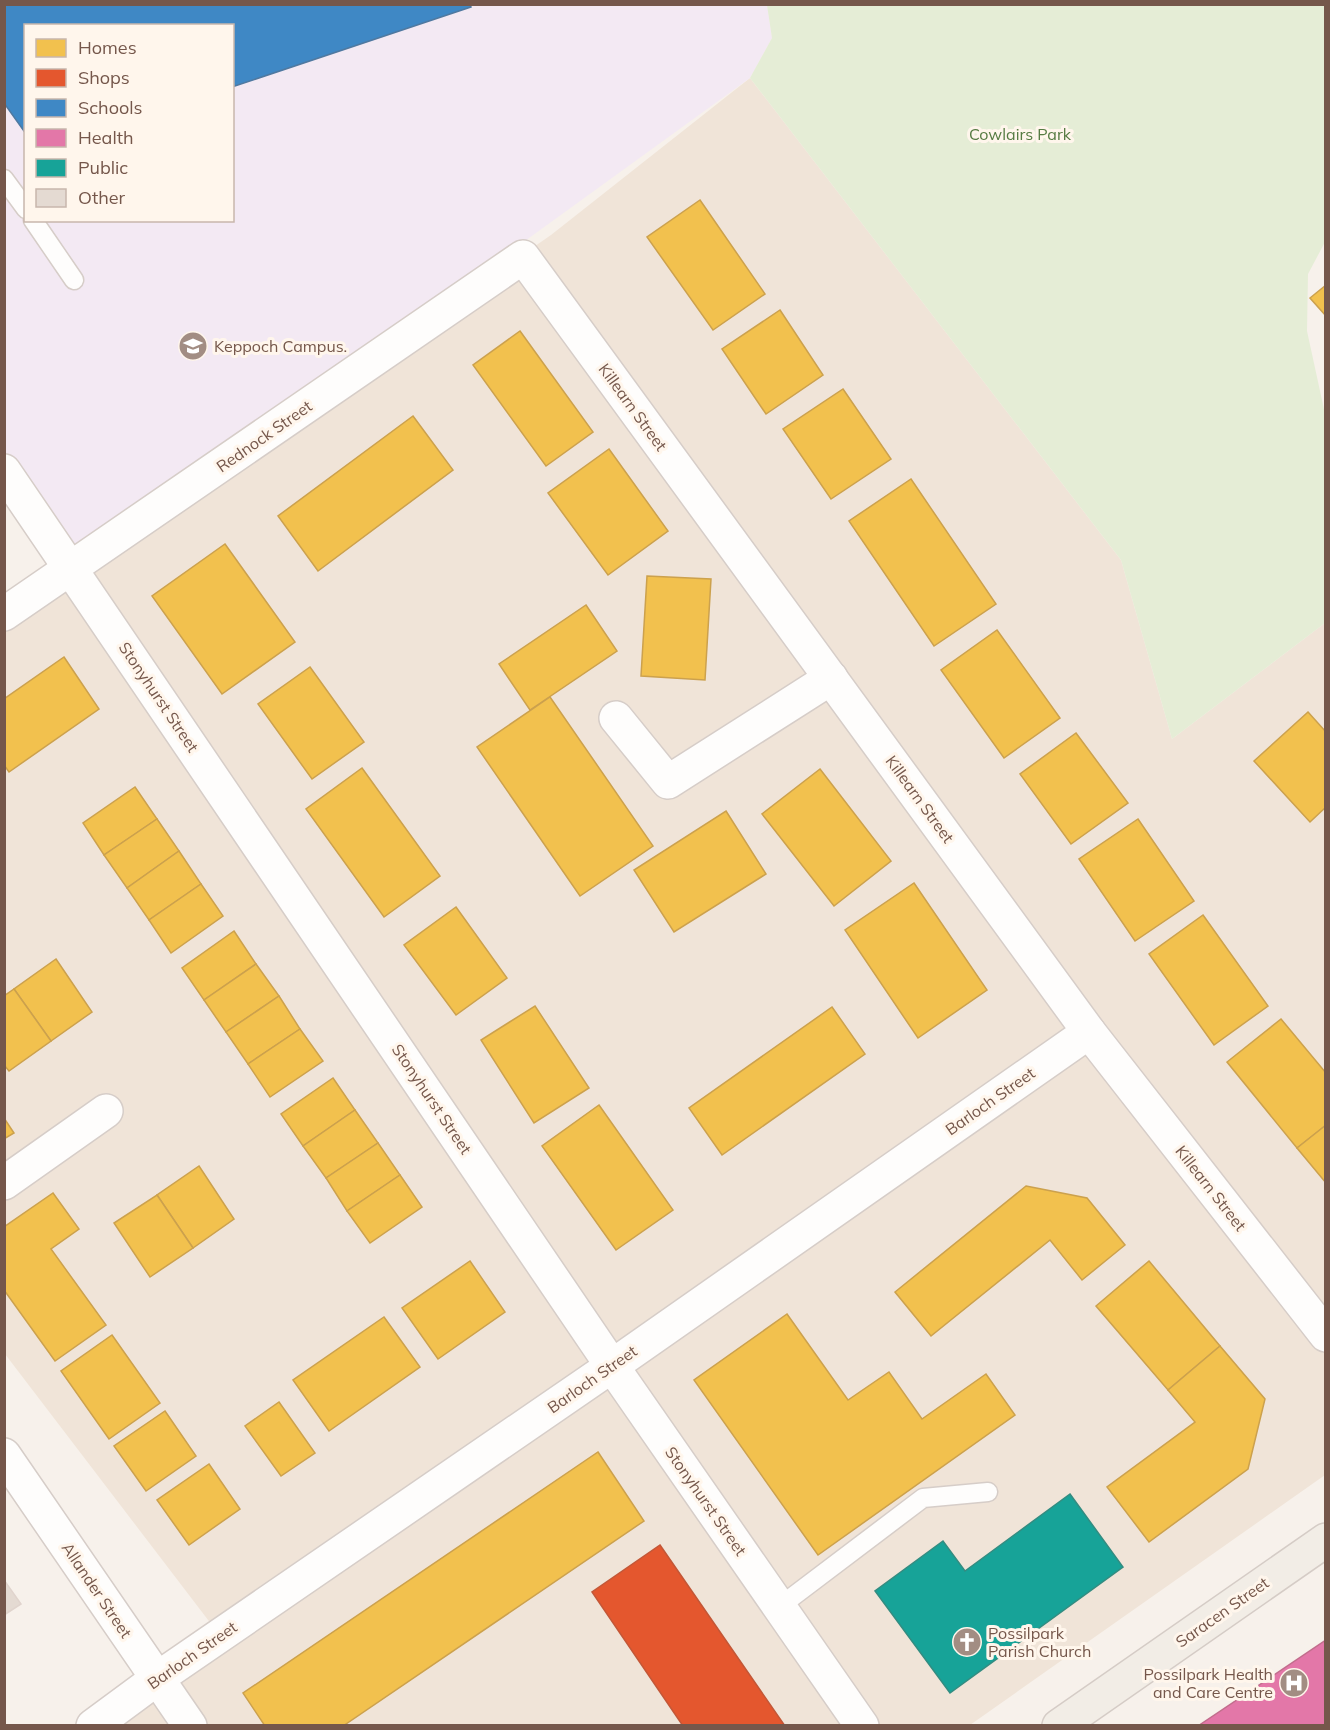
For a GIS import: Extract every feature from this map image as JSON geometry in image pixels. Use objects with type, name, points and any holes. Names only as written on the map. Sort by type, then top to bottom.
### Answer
[{"type":"main road","name":"Saracen Street","points":[[1059,1725],[1326,1540]]},
{"type":"street","name":"Rednock Street","points":[[4,614],[523,257]]},
{"type":"street","name":"Killearn Street","points":[[523,257],[1089,1032],[1326,1335]]},
{"type":"street","name":"Stonyhurst Street","points":[[4,471],[612,1366],[862,1725]]},
{"type":"street","points":[[616,718],[668,782],[831,678]]},
{"type":"street","name":"Barloch Street","points":[[93,1725],[1089,1032]]},
{"type":"street","points":[[4,1183],[106,1111]]},
{"type":"street","name":"Allander Street","points":[[4,1455],[190,1725]]},
{"type":"lane","points":[[4,179],[24,206]]},
{"type":"lane","points":[[34,222],[74,280]]},
{"type":"lane","points":[[780,1607],[923,1498],[988,1492]]},
{"type":"shaded area","name":"Keppoch Campus.","points":[[767,4],[772,38],[750,78],[72,569],[5,471],[4,5]]},
{"type":"shaded area","points":[[750,78],[1121,560],[1172,739],[1325,623],[1325,1475],[970,1725],[93,1725],[218,1633],[5,1354],[5,614],[551,235]]},
{"type":"green space","name":"Cowlairs Park","points":[[767,5],[1325,5],[1325,242],[1308,274],[1307,331],[1325,414],[1325,623],[1172,739],[1121,560],[750,78],[772,38]]},
{"type":"building: Homes","points":[[700,200],[765,294],[713,330],[647,237]]},
{"type":"building: Homes","points":[[1326,285],[1326,316],[1310,298]]},
{"type":"building: Homes","points":[[780,310],[823,375],[766,414],[722,349]]},
{"type":"building: Homes","points":[[520,331],[593,432],[546,466],[473,365]]},
{"type":"building: Homes","points":[[843,389],[891,459],[831,499],[783,429]]},
{"type":"building: Homes","points":[[413,416],[453,470],[318,571],[278,516]]},
{"type":"building: Homes","points":[[609,449],[668,531],[608,575],[548,493]]},
{"type":"building: Homes","points":[[911,479],[996,604],[934,646],[849,521]]},
{"type":"building: Homes","points":[[225,544],[295,642],[222,694],[152,596]]},
{"type":"building: Homes","points":[[647,576],[711,579],[705,680],[641,676]]},
{"type":"building: Homes","points":[[586,605],[617,651],[530,710],[499,664]]},
{"type":"building: Homes","points":[[997,630],[1060,718],[1004,758],[941,670]]},
{"type":"building: Homes","points":[[64,657],[99,709],[9,772],[4,765],[4,699]]},
{"type":"building: Homes","points":[[310,667],[364,742],[312,779],[258,704]]},
{"type":"building: Homes","points":[[550,697],[653,846],[580,896],[477,747]]},
{"type":"building: Homes","points":[[1308,712],[1326,732],[1326,807],[1310,822],[1254,761]]},
{"type":"building: Homes","points":[[1076,733],[1128,803],[1071,844],[1020,774]]},
{"type":"building: Homes","points":[[362,768],[440,876],[384,917],[306,809]]},
{"type":"building: Homes","points":[[820,769],[891,861],[834,906],[762,814]]},
{"type":"building: Homes","points":[[135,787],[157,819],[104,855],[83,823]]},
{"type":"building: Homes","points":[[726,811],[766,874],[674,932],[634,870]]},
{"type":"building: Homes","points":[[157,819],[179,851],[127,888],[104,855]]},
{"type":"building: Homes","points":[[1138,819],[1194,901],[1135,941],[1079,859]]},
{"type":"building: Homes","points":[[179,851],[201,884],[149,920],[127,888]]},
{"type":"building: Homes","points":[[914,883],[987,990],[918,1038],[845,930]]},
{"type":"building: Homes","points":[[201,884],[223,916],[171,953],[149,920]]},
{"type":"building: Homes","points":[[456,907],[507,978],[456,1015],[404,945]]},
{"type":"building: Homes","points":[[1203,915],[1268,1006],[1214,1045],[1149,954]]},
{"type":"building: Homes","points":[[234,931],[256,964],[204,1000],[182,968]]},
{"type":"building: Homes","points":[[56,959],[92,1012],[51,1041],[14,989]]},
{"type":"building: Homes","points":[[256,964],[279,996],[226,1032],[204,1000]]},
{"type":"building: Homes","points":[[14,989],[51,1041],[9,1071],[4,1065],[4,996]]},
{"type":"building: Homes","points":[[279,996],[300,1029],[248,1064],[226,1032]]},
{"type":"building: Homes","points":[[535,1006],[589,1088],[534,1123],[481,1040]]},
{"type":"building: Homes","points":[[832,1007],[865,1054],[722,1155],[689,1108]]},
{"type":"building: Homes","points":[[1281,1019],[1326,1073],[1326,1125],[1297,1148],[1227,1062]]},
{"type":"building: Homes","points":[[300,1029],[323,1061],[270,1097],[248,1064]]},
{"type":"building: Homes","points":[[333,1078],[355,1110],[303,1146],[281,1114]]},
{"type":"building: Homes","points":[[599,1105],[673,1210],[616,1250],[542,1146]]},
{"type":"building: Homes","points":[[355,1110],[378,1143],[326,1178],[303,1146]]},
{"type":"building: Homes","points":[[4,1118],[14,1133],[4,1139]]},
{"type":"building: Homes","points":[[1326,1125],[1326,1183],[1297,1148]]},
{"type":"building: Homes","points":[[378,1143],[400,1175],[347,1211],[326,1178]]},
{"type":"building: Homes","points":[[199,1166],[234,1219],[193,1248],[157,1195]]},
{"type":"building: Homes","points":[[400,1175],[422,1207],[370,1243],[347,1211]]},
{"type":"building: Homes","points":[[1026,1186],[1087,1198],[1125,1245],[1082,1280],[1050,1240],[931,1336],[895,1292]]},
{"type":"building: Homes","points":[[53,1193],[79,1229],[51,1249],[106,1325],[55,1361],[4,1290],[4,1227]]},
{"type":"building: Homes","points":[[157,1195],[193,1248],[150,1277],[114,1223]]},
{"type":"building: Homes","points":[[470,1261],[505,1312],[438,1359],[402,1308]]},
{"type":"building: Homes","points":[[1149,1261],[1220,1346],[1168,1390],[1096,1306]]},
{"type":"building: Homes","points":[[787,1314],[848,1400],[889,1372],[922,1419],[986,1374],[1015,1415],[818,1555],[694,1380]]},
{"type":"building: Homes","points":[[384,1317],[420,1367],[329,1431],[293,1380]]},
{"type":"building: Homes","points":[[112,1335],[160,1403],[109,1439],[61,1371]]},
{"type":"building: Homes","points":[[1220,1346],[1265,1399],[1248,1469],[1149,1542],[1107,1487],[1195,1422],[1168,1390]]},
{"type":"building: Homes","points":[[279,1402],[315,1453],[281,1476],[245,1426]]},
{"type":"building: Homes","points":[[165,1411],[196,1456],[146,1491],[114,1446]]},
{"type":"building: Homes","points":[[598,1452],[644,1521],[343,1726],[265,1726],[243,1693]]},
{"type":"building: Homes","points":[[209,1464],[240,1509],[189,1545],[157,1500]]},
{"type":"building: Shops","points":[[660,1545],[785,1726],[683,1726],[592,1592]]},
{"type":"building: Schools","points":[[4,4],[470,4],[471,7],[234,86],[234,24],[24,24],[24,131],[4,103]]},
{"type":"building: Health","name":"Possilpark Health and Care Centre","points":[[1326,1640],[1326,1726],[1198,1726]]},
{"type":"building: Public","name":"Possilpark Parish Church","points":[[1070,1494],[1123,1567],[950,1693],[875,1591],[943,1541],[965,1571]]},
{"type":"building: Other","points":[[4,1580],[21,1604],[4,1615]]},
{"type":"place","name":"Keppoch Campus.","points":[[193,346]]},
{"type":"place","name":"Possilpark Parish Church","points":[[967,1642]]},
{"type":"place","name":"Possilpark Health and Care Centre","points":[[1294,1683]]}]
